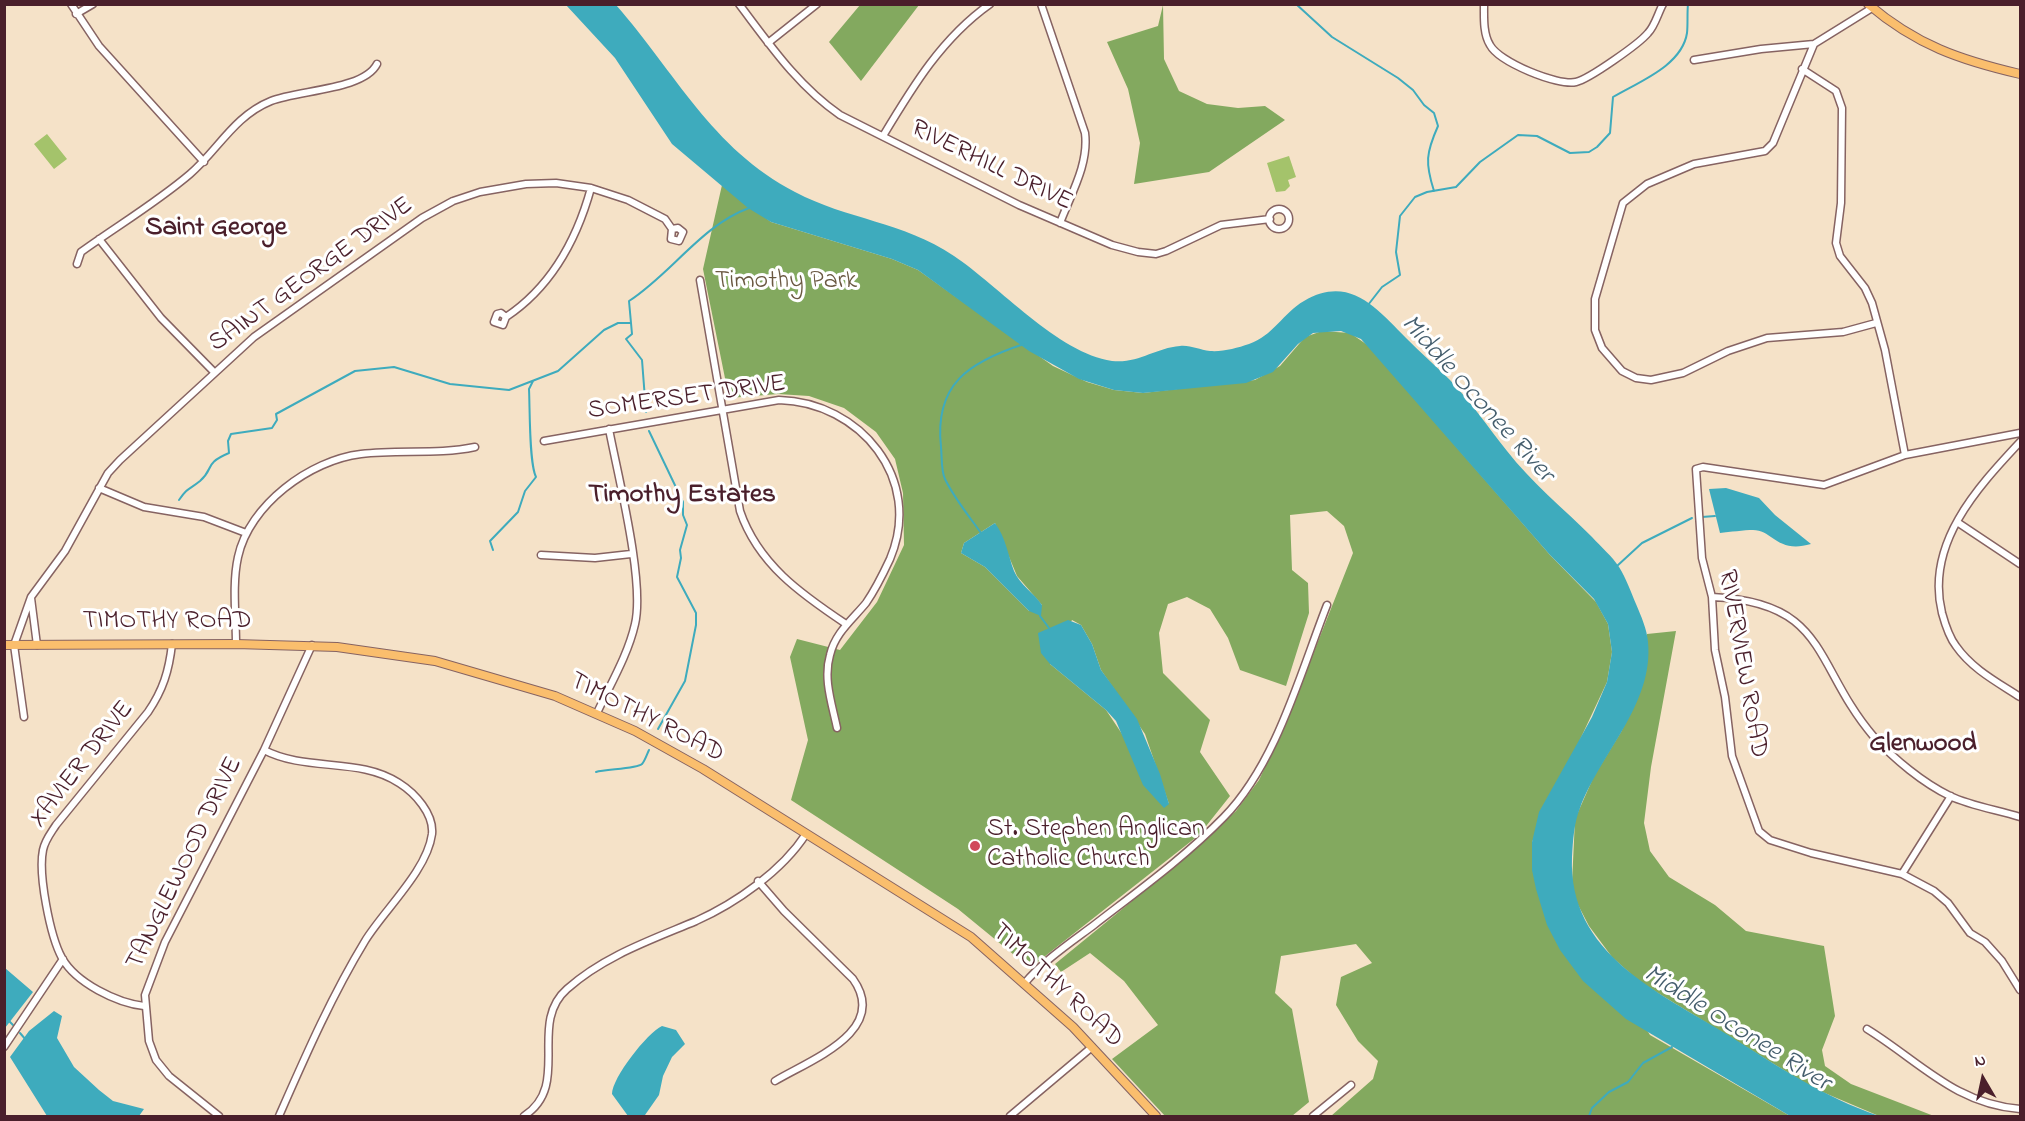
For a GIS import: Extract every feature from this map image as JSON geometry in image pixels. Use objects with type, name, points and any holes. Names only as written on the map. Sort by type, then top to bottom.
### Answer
[{"type":"main road","points":[[1870,6],[1918,41],[1955,57],[2020,74]]},
{"type":"main road","name":"TIMOTHY ROAD","points":[[4,645],[312,645],[361,650],[449,664],[515,682],[597,713],[685,759],[932,910],[971,937],[1092,1047],[1156,1116]]},
{"type":"street","points":[[71,4],[99,46],[204,162]]},
{"type":"street","points":[[76,14],[93,4]]},
{"type":"street","name":"RIVERHILL DRIVE","points":[[739,4],[768,43],[817,99],[840,115],[1009,200],[1112,245],[1156,254],[1221,225],[1270,219]]},
{"type":"street","points":[[768,43],[817,4]]},
{"type":"street","points":[[883,136],[921,74],[943,46],[990,4]]},
{"type":"street","points":[[1041,4],[1085,133],[1085,157],[1060,223]]},
{"type":"street","points":[[1484,4],[1488,42],[1494,51],[1520,67],[1555,80],[1575,82],[1612,61],[1649,33],[1663,4]]},
{"type":"street","points":[[1694,60],[1761,49],[1814,44],[1870,6]]},
{"type":"street","points":[[1814,44],[1776,136],[1765,151],[1694,164],[1647,184],[1623,202],[1595,299],[1595,333],[1602,348],[1622,371],[1636,378],[1651,380],[1683,373],[1728,351],[1767,338],[1843,332],[1876,323]]},
{"type":"street","points":[[77,264],[81,252],[188,176],[204,162],[229,130],[261,105],[288,95],[358,80],[371,72],[377,64]]},
{"type":"street","points":[[1802,69],[1836,91],[1842,108],[1841,203],[1836,243],[1848,269],[1865,288],[1872,303],[1885,350],[1905,455],[2020,433]]},
{"type":"street","name":"SAINT GEORGE DRIVE","points":[[14,645],[31,597],[65,551],[99,488],[120,460],[214,372],[288,311],[407,227],[453,201],[480,192],[541,183],[591,188],[643,207],[665,219],[672,229]]},
{"type":"street","points":[[506,317],[529,300],[550,276],[570,244],[591,188]]},
{"type":"street","points":[[99,239],[156,313],[214,372]]},
{"type":"street","points":[[700,280],[740,511],[755,545],[783,577],[810,600],[846,624]]},
{"type":"street","name":"SOMERSET DRIVE","points":[[544,441],[779,400],[810,404],[838,415],[858,428],[882,456],[896,492],[897,538],[889,561],[870,597],[846,624],[834,643],[827,669],[837,728]]},
{"type":"street","points":[[597,713],[635,623],[636,591],[609,429]]},
{"type":"street","points":[[2020,442],[1978,489],[1957,522],[1940,556],[1938,598],[1955,645],[1970,662],[2020,697]]},
{"type":"street","points":[[236,644],[236,569],[246,533],[261,512],[297,479],[326,464],[361,454],[440,453],[475,447]]},
{"type":"street","name":"RIVERVIEW ROAD","points":[[1905,455],[1824,485],[1703,467],[1696,469],[1702,558],[1712,597],[1715,650],[1725,697],[1732,756],[1759,831],[1770,840],[1811,853],[1902,874],[1934,891],[1948,903],[1970,933],[1985,942],[2002,961],[2020,990]]},
{"type":"street","points":[[99,488],[144,507],[204,517],[246,533]]},
{"type":"street","points":[[1957,522],[2020,564]]},
{"type":"street","points":[[540,555],[595,558],[631,554]]},
{"type":"street","points":[[31,597],[37,645]]},
{"type":"street","points":[[1712,597],[1754,602],[1788,615],[1813,637],[1854,711],[1876,738],[1917,775],[1951,796],[2020,817]]},
{"type":"street","points":[[1024,984],[1064,948],[1183,854],[1230,811],[1251,784],[1269,749],[1327,605]]},
{"type":"street","name":"XAVIER DRIVE","points":[[144,1006],[125,1002],[107,993],[80,976],[63,959],[53,932],[45,889],[44,848],[56,825],[155,702],[166,680],[172,644]]},
{"type":"street","points":[[14,645],[24,717]]},
{"type":"street","name":"TANGLEWOOD DRIVE","points":[[219,1116],[169,1077],[156,1060],[148,1041],[144,1006],[150,978],[165,942],[264,750],[312,645]]},
{"type":"street","points":[[264,750],[300,763],[366,770],[389,777],[417,798],[426,811],[432,828],[430,842],[421,861],[365,941],[340,986],[279,1116]]},
{"type":"street","points":[[1902,874],[1951,796]]},
{"type":"street","points":[[524,1116],[537,1106],[547,1090],[550,1067],[549,1016],[561,994],[603,963],[710,914],[787,858],[806,834]]},
{"type":"street","points":[[758,881],[853,979],[860,992],[862,1005],[860,1020],[850,1034],[775,1081]]},
{"type":"street","points":[[4,1047],[63,959]]},
{"type":"street","points":[[1867,1029],[1935,1079],[1983,1103],[2020,1109]]},
{"type":"street","points":[[1010,1116],[1092,1047]]},
{"type":"street","points":[[1313,1116],[1351,1085]]},
{"type":"green space","points":[[860,5],[919,5],[861,81],[829,42]]},
{"type":"green space","points":[[1163,5],[1164,59],[1179,91],[1207,104],[1238,108],[1265,106],[1285,120],[1209,172],[1134,184],[1140,143],[1128,89],[1107,42],[1158,26]]},
{"type":"green space","points":[[47,134],[67,159],[54,169],[34,144]]},
{"type":"green space","points":[[1289,156],[1296,177],[1288,180],[1290,186],[1285,191],[1276,192],[1267,163]]},
{"type":"green space","name":"Timothy Park","points":[[722,185],[771,222],[892,259],[918,270],[1053,366],[1087,382],[1114,390],[1143,393],[1255,380],[1280,366],[1305,337],[1322,331],[1350,333],[1369,346],[1550,555],[1596,602],[1608,624],[1612,652],[1607,682],[1532,842],[1650,1035],[1790,1116],[1331,1116],[1373,1079],[1378,1061],[1358,1041],[1336,1005],[1341,977],[1372,963],[1356,944],[1281,956],[1275,993],[1292,1009],[1309,1102],[1292,1116],[1165,1116],[1112,1059],[1158,1025],[1124,981],[1090,953],[1061,972],[1055,964],[1170,870],[1236,811],[1259,780],[1285,725],[1353,553],[1344,526],[1327,511],[1290,515],[1292,570],[1308,583],[1309,613],[1286,686],[1240,670],[1228,638],[1210,609],[1187,597],[1168,604],[1159,633],[1163,673],[1210,720],[1200,752],[1230,796],[1199,835],[1030,968],[958,909],[791,800],[808,740],[790,657],[797,639],[840,650],[877,602],[904,545],[903,493],[895,459],[876,432],[844,408],[809,396],[778,394],[729,398],[703,269]],"holes":[[[995,523],[1017,576],[1042,605],[1029,611],[985,567],[961,553],[964,543]],[[1072,620],[1081,625],[1092,644],[1101,670],[1145,734],[1169,804],[1106,710],[1050,664]]]},
{"type":"green space","points":[[1676,631],[1651,767],[1644,823],[1650,851],[1669,877],[1715,905],[1746,931],[1824,946],[1835,1016],[1822,1050],[1825,1066],[1851,1084],[1934,1116],[1879,1116],[1813,1088],[1640,982],[1612,957],[1589,926],[1576,901],[1572,883],[1575,819],[1594,776],[1621,732],[1637,698],[1647,662],[1647,634]]},
{"type":"green space","points":[[1028,917],[1037,931],[1019,942],[1010,929]]},
{"type":"water","points":[[566,5],[616,5],[717,132],[766,174],[815,201],[915,235],[934,244],[954,256],[1050,332],[1092,355],[1112,361],[1121,361],[1171,347],[1188,346],[1210,351],[1235,348],[1265,336],[1304,301],[1335,291],[1349,293],[1373,306],[1450,380],[1526,474],[1613,559],[1626,580],[1644,623],[1648,642],[1648,665],[1643,686],[1624,728],[1589,788],[1575,826],[1572,857],[1575,891],[1585,920],[1601,945],[1623,966],[1674,1003],[1801,1080],[1839,1100],[1879,1116],[1790,1116],[1626,1019],[1583,981],[1560,950],[1547,925],[1536,889],[1532,870],[1532,842],[1539,812],[1592,717],[1607,682],[1612,652],[1608,624],[1594,599],[1550,555],[1361,339],[1341,331],[1313,333],[1298,344],[1273,372],[1246,383],[1143,393],[1114,390],[1079,379],[1029,351],[918,270],[892,259],[771,222],[748,208],[672,144],[615,58]]},
{"type":"water","points":[[1726,488],[1759,498],[1775,515],[1811,544],[1790,546],[1760,531],[1753,530],[1720,533],[1709,489]]},
{"type":"water","points":[[995,523],[1014,571],[1023,585],[1042,605],[1041,616],[1029,611],[985,567],[961,553],[964,543]]},
{"type":"water","points":[[1068,620],[1081,625],[1092,644],[1101,670],[1137,719],[1160,774],[1169,804],[1164,808],[1143,785],[1116,721],[1050,664],[1041,653],[1038,633]]},
{"type":"water","points":[[5,968],[33,992],[5,1028]]},
{"type":"water","points":[[54,1011],[62,1016],[57,1038],[74,1067],[113,1101],[144,1109],[139,1116],[47,1116],[10,1057],[29,1031]]},
{"type":"water","points":[[662,1026],[676,1030],[685,1044],[672,1057],[663,1076],[659,1095],[645,1115],[628,1116],[612,1094],[614,1087],[631,1057],[648,1037]]},
{"type":"waterway","points":[[1296,4],[1332,37],[1398,78],[1413,90],[1424,105],[1434,113],[1438,126],[1428,158],[1434,191]]},
{"type":"waterway","points":[[1368,305],[1382,287],[1400,275],[1396,252],[1400,216],[1415,197],[1427,192],[1456,187],[1480,162],[1518,135],[1537,136],[1570,153],[1589,152],[1597,147],[1610,133],[1613,97],[1658,72],[1677,55],[1687,33],[1688,4]]},
{"type":"waterway","points":[[179,500],[204,477],[212,463],[229,453],[228,441],[231,434],[272,428],[277,420],[276,414],[355,371],[394,367],[450,384],[509,390],[558,371],[604,330],[618,323],[631,323],[629,301],[716,226],[749,208]]},
{"type":"waterway","points":[[631,323],[632,334],[626,339],[642,360],[646,412]]},
{"type":"waterway","points":[[981,533],[957,500],[944,476],[940,425],[943,407],[950,391],[972,368],[1004,351],[1024,344]]},
{"type":"waterway","points":[[493,550],[490,541],[518,512],[525,491],[536,477],[532,460],[530,422],[529,389],[533,381]]},
{"type":"waterway","points":[[649,431],[683,502],[683,515],[687,525],[680,550],[681,558],[677,577],[696,613],[696,625],[685,681],[658,729]]},
{"type":"waterway","points":[[1702,517],[1715,516]]},
{"type":"waterway","points":[[1617,566],[1642,543],[1692,518]]},
{"type":"waterway","points":[[1040,616],[1049,628]]},
{"type":"waterway","points":[[596,772],[639,766],[643,763],[649,750]]},
{"type":"waterway","points":[[4,1016],[13,1025]]},
{"type":"waterway","points":[[20,1033],[26,1040]]},
{"type":"waterway","points":[[1589,1116],[1592,1108],[1609,1092],[1628,1082],[1643,1063],[1672,1047]]},
{"type":"place","name":"St. Stephen Anglican Catholic Church","points":[[975,846]]},
{"type":"district","name":"Saint George","points":[[216,230]]},
{"type":"district","name":"Timothy Estates","points":[[682,497]]},
{"type":"district","name":"Glenwood","points":[[1923,746]]},
{"type":"water label","name":"Middle Oconee River","points":[[1476,400]]},
{"type":"water label","name":"Middle Oconee River","points":[[1736,1030]]}]
